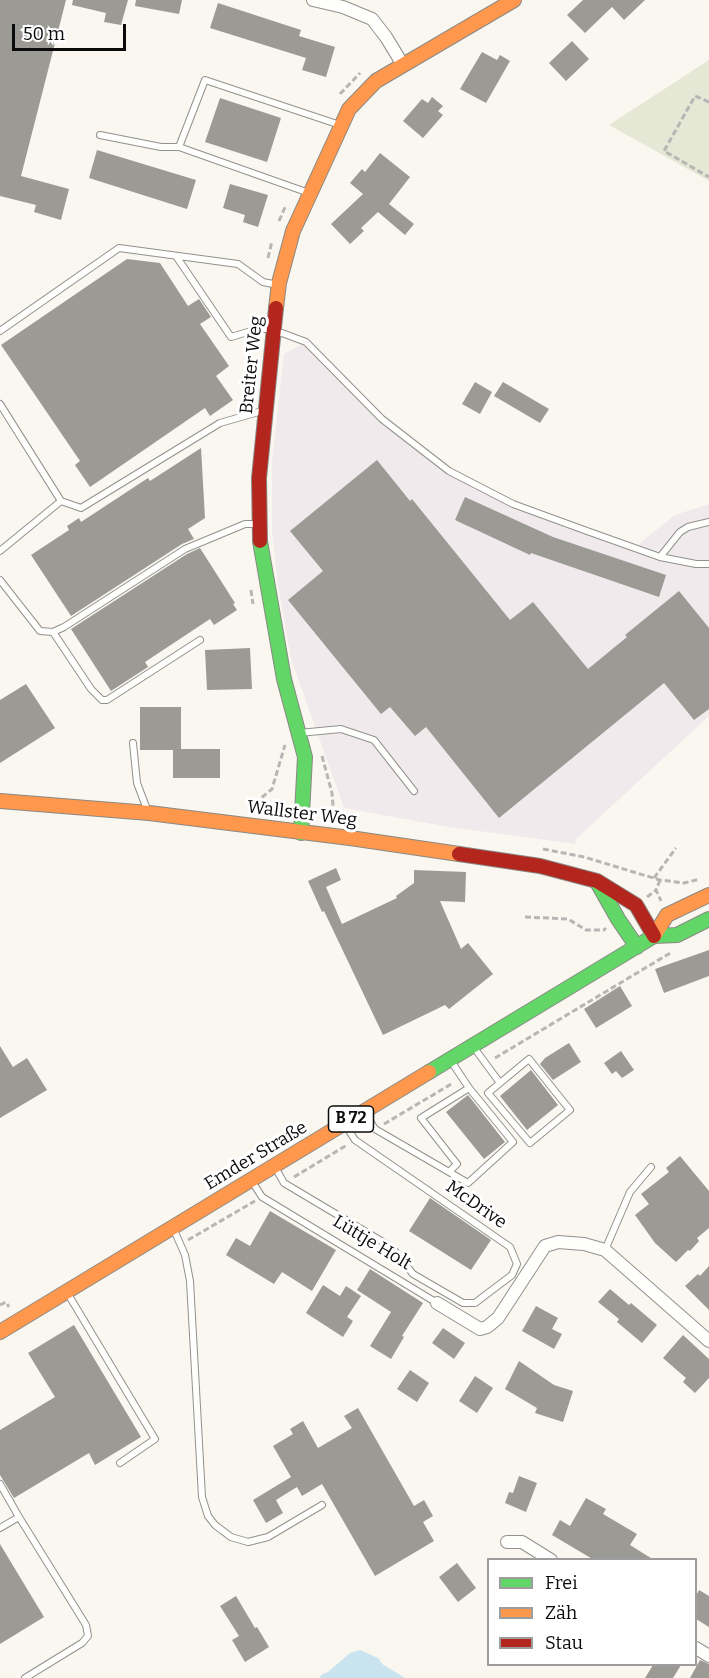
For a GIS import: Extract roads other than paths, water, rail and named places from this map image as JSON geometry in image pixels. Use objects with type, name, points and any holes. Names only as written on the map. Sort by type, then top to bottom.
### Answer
[{"type":"street","points":[[313,0],[343,7],[372,19],[403,65]]},
{"type":"street","name":"Breiter Weg","points":[[301,833],[305,757],[284,679],[260,544],[259,478],[272,332],[279,285],[293,231],[348,109],[376,81],[514,0]]},
{"type":"street","name":"Wallster Weg","points":[[0,801],[149,813],[540,866],[597,881],[636,905],[654,936]]},
{"type":"street","points":[[597,881],[618,920],[637,947]]},
{"type":"street","name":"Emder Straße","points":[[0,1332],[637,947],[654,936],[667,915],[709,895]]},
{"type":"street","name":"Emder Straße","points":[[654,936],[677,935],[709,919]]},
{"type":"street","name":"Lüttje Holt","points":[[437,1303],[480,1329],[487,1327],[498,1318],[545,1246],[558,1242],[584,1244],[605,1250]]},
{"type":"street","points":[[605,1250],[709,1341]]},
{"type":"street","points":[[507,1542],[522,1542],[547,1558]]},
{"type":"lane","points":[[179,147],[205,80],[340,125]]},
{"type":"lane","points":[[100,135],[161,147],[179,147],[295,186],[309,193]]},
{"type":"lane","points":[[0,331],[119,248],[238,264],[263,282],[279,285]]},
{"type":"lane","points":[[176,256],[231,336],[258,329],[282,333],[306,342],[382,418],[449,471],[513,504],[660,557],[696,564],[709,564]]},
{"type":"lane","points":[[0,404],[61,501],[81,508],[220,423],[265,411]]},
{"type":"lane","points":[[0,551],[61,501]]},
{"type":"lane","points":[[660,557],[680,532],[688,527],[709,522]]},
{"type":"lane","points":[[0,579],[40,631],[53,632],[185,549],[245,524],[260,524]]},
{"type":"lane","points":[[53,632],[91,689],[102,700],[107,700],[200,640]]},
{"type":"lane","points":[[298,733],[341,729],[374,740],[414,791]]},
{"type":"lane","points":[[133,742],[137,783],[149,813]]},
{"type":"lane","points":[[473,1046],[500,1083]]},
{"type":"lane","points":[[529,1059],[570,1110],[530,1143],[488,1093],[500,1083],[529,1059]]},
{"type":"lane","points":[[364,1112],[375,1129],[468,1183],[513,1142],[469,1088],[450,1060]]},
{"type":"lane","points":[[449,1172],[457,1164],[421,1118],[469,1088]]},
{"type":"lane","name":"McDrive","points":[[274,1166],[284,1183],[383,1242],[394,1250],[413,1274],[463,1303],[475,1303],[512,1275],[517,1264],[510,1246],[355,1140],[344,1123]]},
{"type":"lane","points":[[605,1250],[630,1192],[651,1167]]},
{"type":"lane","name":"Lüttje Holt","points":[[251,1180],[262,1197],[437,1303]]},
{"type":"lane","points":[[173,1227],[181,1244],[190,1281],[202,1497],[208,1516],[215,1525],[231,1537],[248,1542],[268,1537],[322,1505]]},
{"type":"lane","points":[[66,1291],[155,1439],[120,1463]]},
{"type":"lane","points":[[0,1484],[86,1625],[88,1636],[82,1643],[26,1678]]},
{"type":"lane","points":[[0,1528],[19,1517]]},
{"type":"water","points":[[360,1650],[378,1658],[382,1664],[405,1678],[320,1678],[350,1653]]}]
